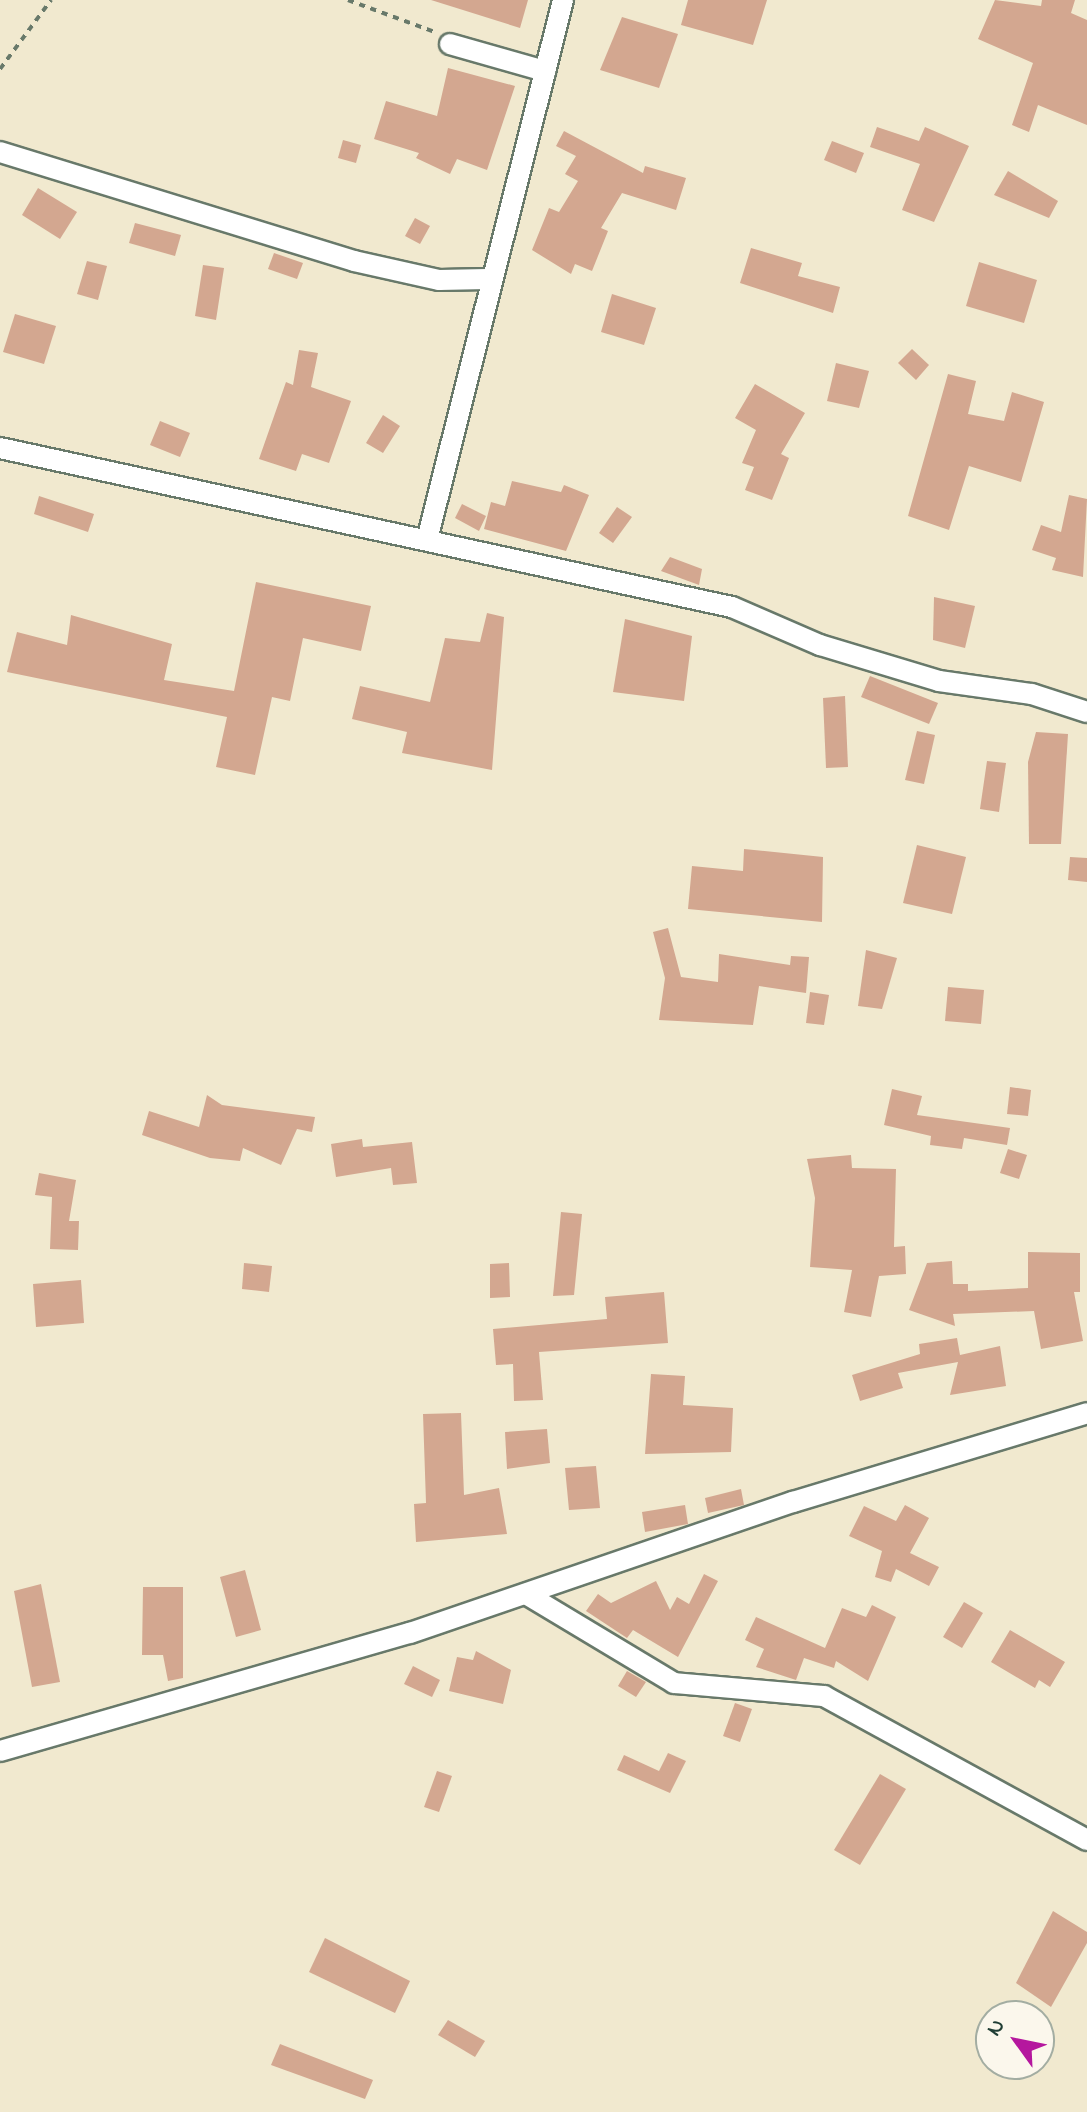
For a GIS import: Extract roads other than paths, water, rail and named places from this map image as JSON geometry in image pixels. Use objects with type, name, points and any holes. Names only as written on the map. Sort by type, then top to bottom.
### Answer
[{"type":"street","points":[[427,540],[487,279],[563,0]]},
{"type":"street","points":[[450,44],[545,71]]},
{"type":"street","points":[[0,152],[354,261],[439,280],[487,279]]},
{"type":"street","points":[[0,448],[732,607],[924,677],[1087,712]]},
{"type":"street","points":[[0,1751],[526,1594],[867,1478],[1087,1413]]},
{"type":"street","points":[[526,1594],[674,1683],[824,1696],[1087,1840]]}]
